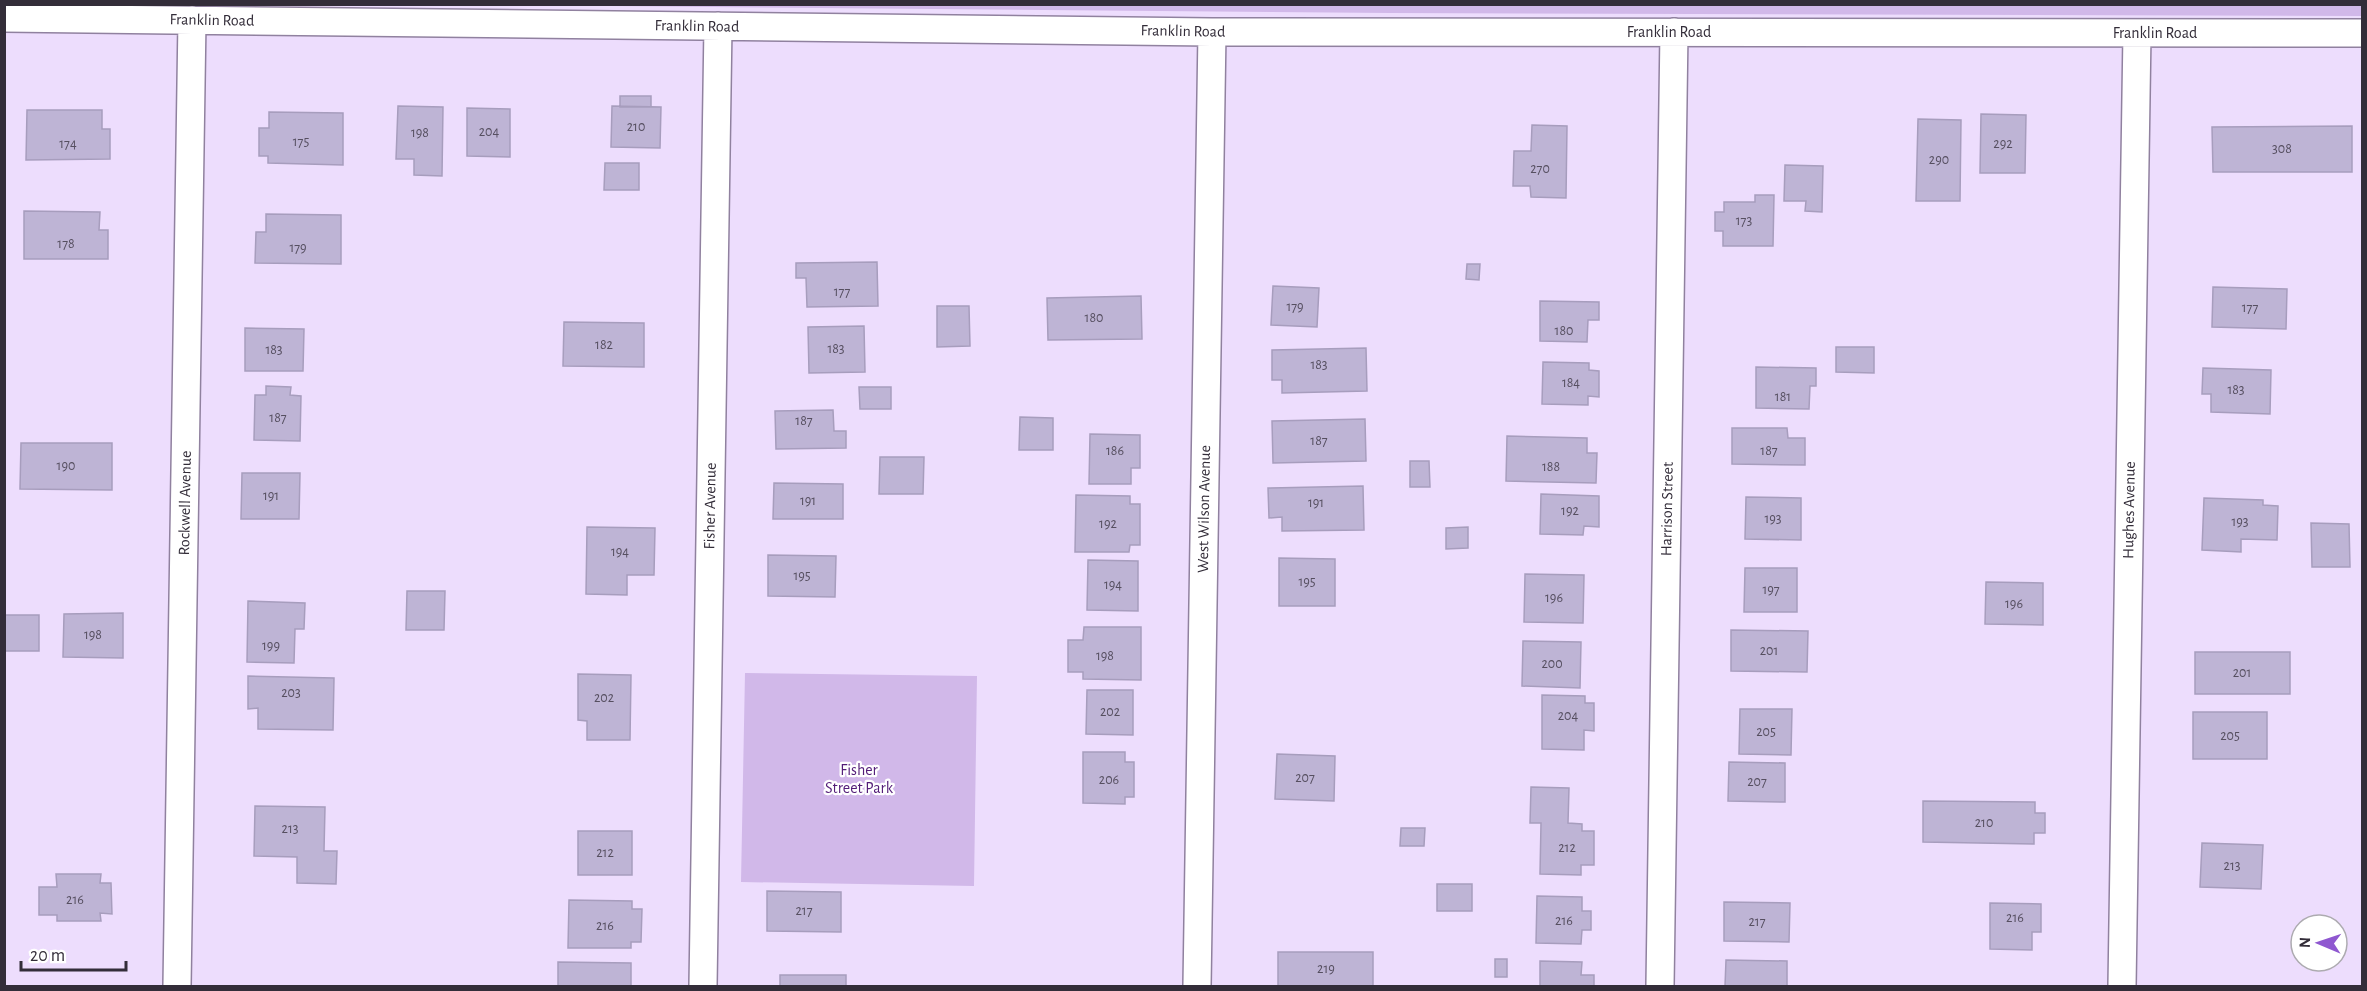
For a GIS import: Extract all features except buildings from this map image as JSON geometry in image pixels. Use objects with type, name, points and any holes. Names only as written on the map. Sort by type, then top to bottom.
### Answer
[{"type":"street","name":"Franklin Road","points":[[4,18],[1212,32],[2362,33]]},
{"type":"street","name":"Rockwell Avenue","points":[[177,987],[192,20]]},
{"type":"street","name":"Fisher Avenue","points":[[703,987],[718,26]]},
{"type":"street","name":"West Wilson Avenue","points":[[1197,987],[1212,32]]},
{"type":"street","name":"Harrison Street","points":[[1660,987],[1674,32]]},
{"type":"street","name":"Hughes Avenue","points":[[2122,987],[2137,33]]},
{"type":"green space","points":[[2362,4],[2362,16],[1391,13],[496,5]]},
{"type":"green space","name":"Fisher Street Park","points":[[745,673],[977,676],[974,886],[741,882]]}]
